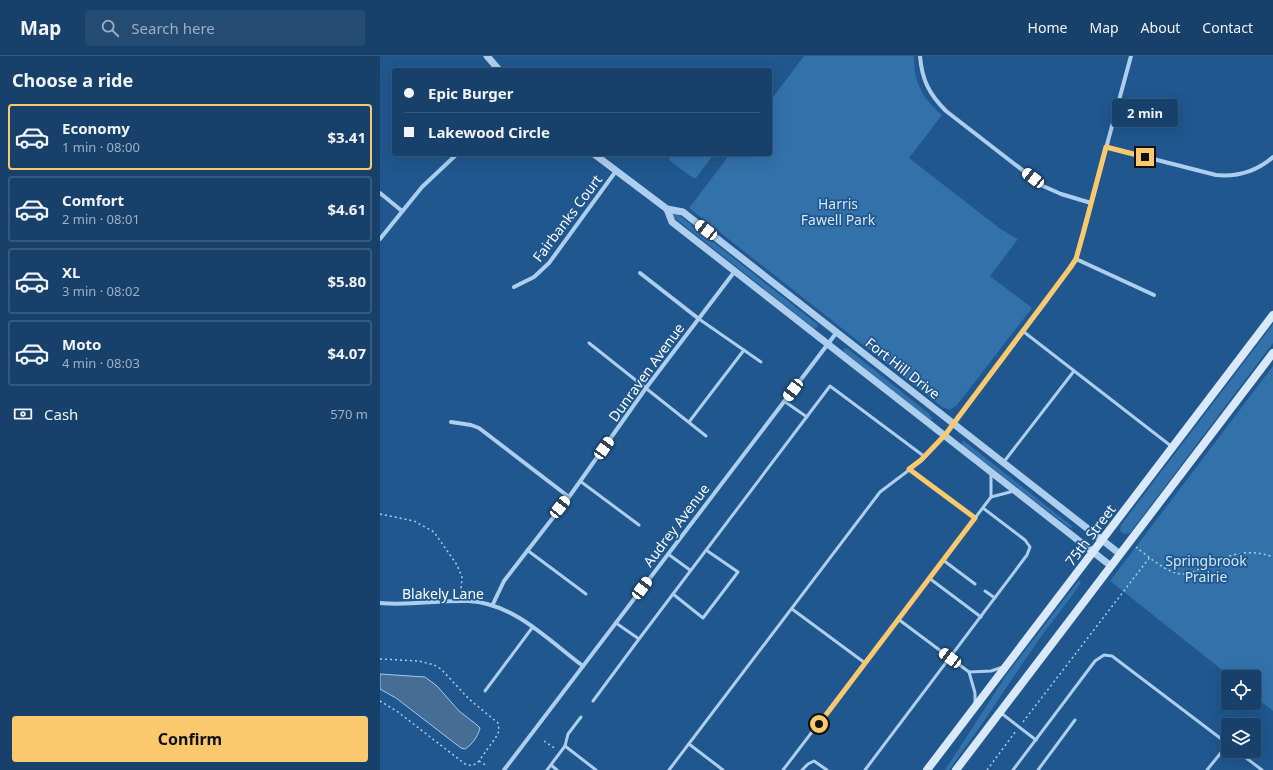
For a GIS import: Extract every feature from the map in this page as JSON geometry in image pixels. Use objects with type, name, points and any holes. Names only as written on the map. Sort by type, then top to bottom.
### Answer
[{"type":"main road","name":"75th Street","points":[[927,770],[1273,315]]},
{"type":"main road","points":[[956,770],[1273,353]]},
{"type":"street","points":[[487,56],[497,68]]},
{"type":"street","points":[[920,56],[921,72],[925,84],[934,100],[946,111],[1043,186],[1061,194],[1091,203]]},
{"type":"street","points":[[945,435],[1024,332],[1076,259],[1131,56]]},
{"type":"street","points":[[1106,147],[1216,175],[1227,176],[1251,171],[1273,157]]},
{"type":"street","points":[[380,239],[422,186],[455,156]]},
{"type":"street","name":"Fort Hill Drive","points":[[597,156],[667,209],[682,212],[1120,554]]},
{"type":"street","name":"Fairbanks Court","points":[[514,287],[534,277],[549,263],[616,171]]},
{"type":"street","points":[[380,193],[402,211]]},
{"type":"street","name":"Fort Hill Drive","points":[[667,209],[672,222],[1111,566]]},
{"type":"street","points":[[1076,259],[1154,295]]},
{"type":"street","name":"Dunraven Avenue","points":[[493,604],[504,581],[569,497],[646,388],[735,271]]},
{"type":"street","points":[[640,274],[699,319]]},
{"type":"street","name":"Audrey Avenue","points":[[504,770],[837,332]]},
{"type":"street","points":[[451,422],[471,425],[479,428],[569,497]]},
{"type":"street","name":"Blakely Lane","points":[[380,603],[456,601],[493,604],[505,609],[583,666]]},
{"type":"lane","points":[[699,319],[761,362]]},
{"type":"lane","points":[[1024,332],[1172,447]]},
{"type":"lane","points":[[589,343],[706,436]]},
{"type":"lane","points":[[689,422],[744,350]]},
{"type":"lane","points":[[1003,463],[1074,371]]},
{"type":"lane","points":[[593,701],[690,570],[830,386],[925,457]]},
{"type":"lane","points":[[784,401],[807,417]]},
{"type":"lane","points":[[669,770],[880,492],[925,457],[945,435]]},
{"type":"lane","points":[[909,469],[975,518]]},
{"type":"lane","points":[[783,770],[991,497],[992,485],[990,471]]},
{"type":"lane","points":[[580,481],[639,525]]},
{"type":"lane","points":[[991,497],[1016,491]]},
{"type":"lane","points":[[865,770],[1027,555],[1030,547],[1025,540],[983,508]]},
{"type":"lane","points":[[527,550],[586,594]]},
{"type":"lane","points":[[673,594],[703,618],[738,572],[706,550]]},
{"type":"lane","points":[[668,554],[690,570]]},
{"type":"lane","points":[[943,560],[976,584]]},
{"type":"lane","points":[[929,578],[981,617]]},
{"type":"lane","points":[[985,592],[995,598]]},
{"type":"lane","points":[[792,608],[865,663]]},
{"type":"lane","points":[[898,619],[970,672],[991,671],[1007,666]]},
{"type":"lane","points":[[616,623],[639,638]]},
{"type":"lane","points":[[485,691],[532,628]]},
{"type":"lane","points":[[1013,770],[1096,661],[1104,655],[1112,656],[1221,739]]},
{"type":"lane","points":[[970,672],[975,707]]},
{"type":"lane","points":[[1000,712],[1036,740]]},
{"type":"lane","points":[[547,770],[566,746],[568,734],[581,717]]},
{"type":"lane","points":[[1038,770],[1075,720]]},
{"type":"lane","points":[[689,744],[723,770]]},
{"type":"lane","points":[[566,746],[596,770]]},
{"type":"lane","points":[[1208,770],[1221,753]]},
{"type":"lane","points":[[1246,758],[1262,770]]},
{"type":"lane","points":[[802,770],[814,761],[827,770]]},
{"type":"lane","points":[[551,765],[557,770]]},
{"type":"path","points":[[380,514],[414,521],[434,532],[457,565],[462,577],[461,590]]},
{"type":"path","points":[[1130,542],[1171,570],[1183,574],[1191,573],[1229,556],[1244,552],[1258,552],[1273,557]]},
{"type":"path","points":[[1024,722],[1150,557]]},
{"type":"path","points":[[380,659],[419,661],[434,665],[441,669],[469,699],[498,723],[499,731],[479,761],[472,766],[465,764],[394,709],[380,701]]},
{"type":"path","points":[[987,770],[1016,732]]},
{"type":"path","points":[[544,741],[557,749]]},
{"type":"path","points":[[479,761],[487,766]]},
{"type":"green space","name":"Harris Fawell Park","points":[[804,56],[914,56],[915,74],[920,89],[929,103],[942,115],[909,158],[1002,230],[1018,239],[990,276],[1032,308],[957,405],[950,410],[942,407],[689,208],[728,156],[772,156],[772,98]]},
{"type":"green space","points":[[670,156],[712,156],[696,178],[693,178],[669,160]]},
{"type":"green space","points":[[674,211],[817,324],[818,327],[814,328],[671,215]]},
{"type":"green space","points":[[1273,324],[1273,343],[1130,533],[1124,534],[1120,531],[1121,525]]},
{"type":"green space","points":[[844,348],[848,349],[928,413],[933,419],[929,419],[845,353],[843,350]]},
{"type":"green space","name":"Springbrook Prairie","points":[[1273,366],[1273,711],[1261,702],[1261,670],[1222,670],[1110,581]]},
{"type":"green space","points":[[962,441],[964,441],[1073,527],[1070,528],[962,445]]},
{"type":"green space","points":[[1079,580],[1081,582],[1076,590],[1038,641],[972,738],[949,770],[945,770],[1007,674]]},
{"type":"shaded area","points":[[380,674],[425,677],[437,686],[459,711],[480,728],[478,734],[470,745],[465,749],[461,748],[396,698],[380,689]]},
{"type":"route","points":[[819,724],[975,518],[909,469],[921,460],[945,435],[1076,259],[1106,147],[1145,157]]}]
